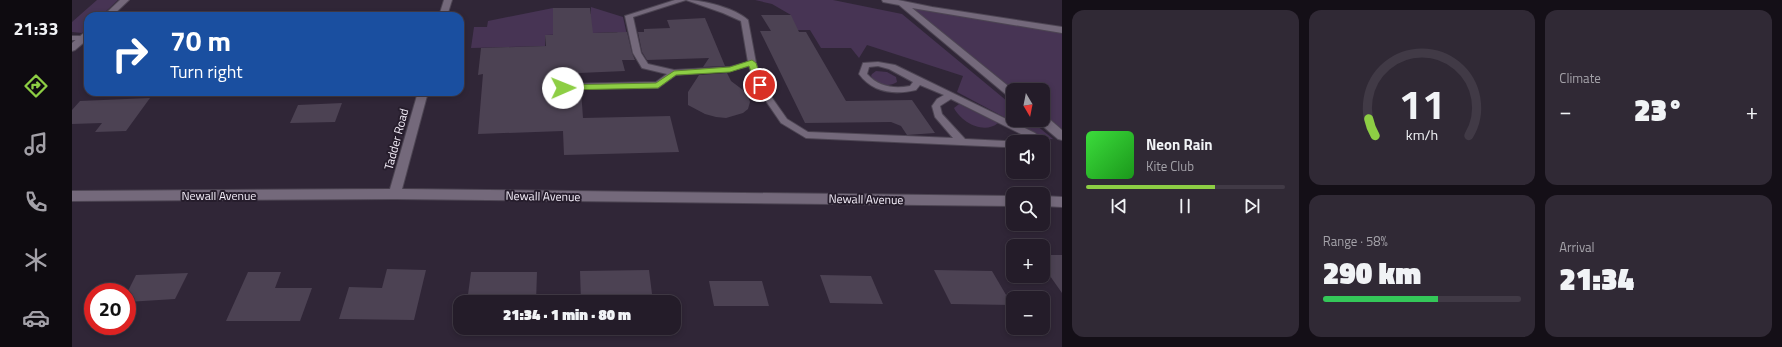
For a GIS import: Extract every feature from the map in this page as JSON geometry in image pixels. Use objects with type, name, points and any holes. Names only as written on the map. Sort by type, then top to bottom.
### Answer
[{"type":"street","points":[[112,12],[125,0]]},
{"type":"street","points":[[444,12],[448,0]]},
{"type":"street","points":[[886,0],[932,10],[1062,30]]},
{"type":"street","points":[[901,3],[1006,89]]},
{"type":"street","points":[[72,48],[84,37]]},
{"type":"street","name":"Tadder Road","points":[[395,194],[421,96]]},
{"type":"street","points":[[1050,126],[1062,136]]},
{"type":"street","name":"Newall Avenue","points":[[72,196],[395,194],[1006,201]]},
{"type":"street","points":[[1050,201],[1062,202]]},
{"type":"lane","points":[[682,0],[629,16],[637,53],[645,66],[674,73],[730,69],[752,63]]},
{"type":"lane","points":[[690,0],[726,11],[744,20],[752,63],[760,85],[784,121],[806,135],[1005,144],[1032,135],[951,95],[918,81],[892,67],[878,64],[866,65],[863,74],[868,81],[876,86],[893,90],[914,88],[918,81]]},
{"type":"lane","points":[[72,38],[84,36]]},
{"type":"lane","points":[[563,88],[658,85],[674,73]]},
{"type":"lane","points":[[951,95],[940,101],[936,106],[938,115],[962,142]]},
{"type":"shaded area","points":[[97,0],[118,0],[105,12],[84,12],[84,31],[82,33],[72,32],[72,22]]},
{"type":"shaded area","points":[[755,0],[833,0],[902,14],[1006,100],[1006,118],[957,92],[963,76],[867,45],[859,58],[851,48],[821,48],[810,30],[791,30],[791,15],[772,4]]},
{"type":"shaded area","points":[[591,7],[623,17],[631,53],[617,32],[545,35],[545,46],[471,48],[474,27],[487,27],[488,21],[553,8],[553,14],[591,14]]},
{"type":"shaded area","points":[[911,7],[1062,31],[1062,129],[1050,119],[1050,83],[1006,84]]},
{"type":"shaded area","points":[[876,71],[887,72],[896,77],[897,82],[890,85],[879,83],[871,76]]},
{"type":"shaded area","points":[[959,104],[998,123],[986,128],[973,125],[957,113],[954,108]]},
{"type":"shaded area","points":[[1023,127],[1038,127],[1048,135],[1038,135]]},
{"type":"building","points":[[553,8],[590,8],[593,33],[627,32],[635,60],[622,60],[625,71],[579,73],[580,82],[563,82],[558,86],[560,90],[581,90],[583,118],[670,116],[679,152],[564,155],[563,131],[478,134],[483,74],[478,75],[481,48],[546,46],[545,35],[553,35]]},
{"type":"building","points":[[761,15],[791,15],[799,32],[806,32],[846,101],[912,100],[935,133],[907,135],[901,126],[891,122],[805,123],[760,31],[771,31]]},
{"type":"building","points":[[705,18],[725,66],[703,67],[709,58],[647,60],[642,52],[638,32],[644,32],[644,29],[670,28],[667,20]]},
{"type":"building","points":[[727,73],[731,81],[748,96],[750,102],[748,109],[743,113],[726,118],[705,114],[688,105],[688,92],[699,75]]},
{"type":"building","points":[[150,98],[126,131],[95,132],[102,123],[72,124],[72,110],[80,101]]},
{"type":"building","points":[[342,103],[335,122],[290,123],[298,105]]},
{"type":"building","points":[[1050,255],[1062,255],[1062,293],[1050,276]]},
{"type":"building","points":[[387,269],[426,270],[414,320],[339,319],[349,287],[382,288]]},
{"type":"building","points":[[649,270],[652,295],[581,295],[580,271]]},
{"type":"building","points":[[934,270],[992,271],[1006,295],[1006,305],[951,304]]},
{"type":"building","points":[[248,272],[281,272],[275,288],[312,288],[300,321],[226,321]]},
{"type":"building","points":[[471,272],[537,272],[536,295],[468,295]]},
{"type":"building","points":[[188,273],[175,299],[136,301],[136,283],[132,283],[136,275]]},
{"type":"building","points":[[820,275],[871,276],[883,304],[830,303]]},
{"type":"building","points":[[709,281],[762,281],[769,306],[714,306]]},
{"type":"route","points":[[563,88],[658,85],[674,73],[730,69],[752,63],[760,85]]}]
